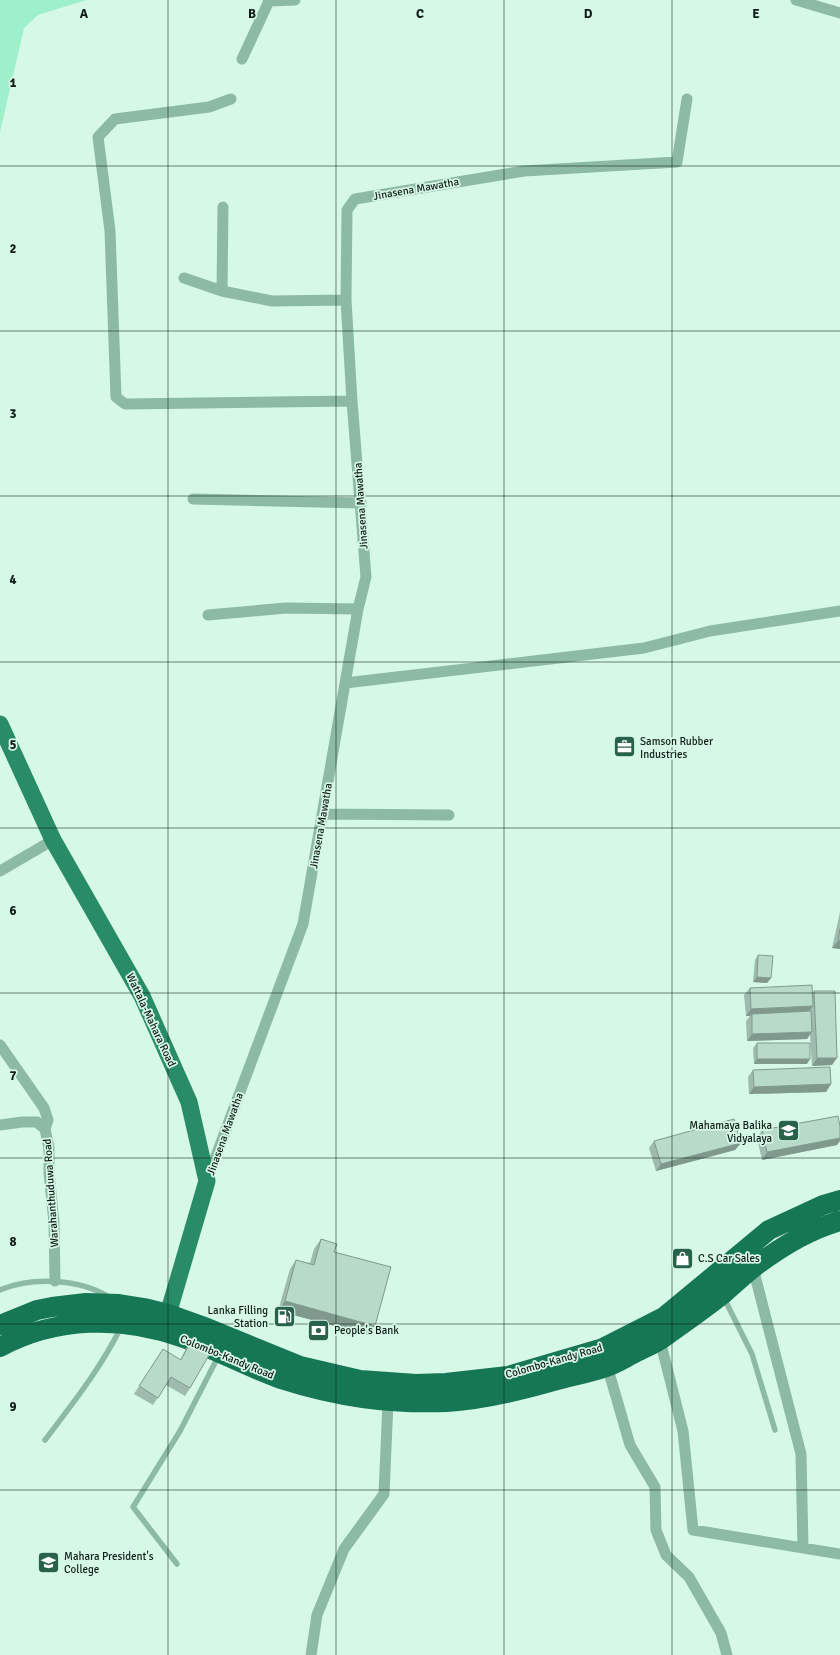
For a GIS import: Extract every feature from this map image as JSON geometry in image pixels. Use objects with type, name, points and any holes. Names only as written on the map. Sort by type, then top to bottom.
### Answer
[{"type":"highway","name":"Colombo-Kandy Road","points":[[0,1325],[37,1310],[52,1307],[86,1303],[119,1304],[168,1314],[207,1328],[300,1366],[360,1380],[387,1383],[446,1383],[508,1376],[605,1357],[664,1317],[769,1230],[823,1205],[840,1200]]},
{"type":"highway","name":"Colombo-Kandy Road","points":[[0,1347],[26,1336],[70,1325],[97,1322],[123,1323],[163,1331],[279,1378],[308,1387],[363,1399],[388,1402],[450,1401],[508,1393],[605,1357],[660,1340],[722,1294],[753,1268],[798,1238],[828,1224],[840,1221]]},
{"type":"main road","name":"Wattala-Mahara Road","points":[[0,724],[53,840],[142,996],[189,1102],[207,1181],[168,1314]]},
{"type":"street","points":[[242,59],[269,1],[295,0]]},
{"type":"street","points":[[796,0],[840,13]]},
{"type":"street","points":[[231,99],[209,107],[115,120],[98,137],[110,231],[116,397],[125,404],[352,401]]},
{"type":"street","name":"Jinasena Mawatha","points":[[207,1181],[303,924],[358,609],[366,577],[352,401],[346,300],[347,210],[355,199],[524,171],[677,162],[687,99]]},
{"type":"street","points":[[222,291],[223,206]]},
{"type":"street","points":[[184,278],[222,291],[272,301],[346,300]]},
{"type":"street","points":[[192,499],[361,503]]},
{"type":"street","points":[[208,615],[286,608],[358,609]]},
{"type":"street","points":[[345,683],[644,648],[710,631],[840,611]]},
{"type":"street","points":[[323,814],[449,815]]},
{"type":"street","points":[[0,871],[53,840]]},
{"type":"street","points":[[0,1045],[44,1108],[48,1120],[45,1129]]},
{"type":"street","name":"Warahanthuduwa Road","points":[[0,1125],[37,1122],[45,1129],[49,1148],[49,1173],[54,1223],[55,1281]]},
{"type":"street","points":[[753,1268],[801,1454],[803,1548]]},
{"type":"street","points":[[660,1340],[683,1431],[693,1530],[840,1554]]},
{"type":"street","points":[[605,1357],[630,1445],[655,1487],[656,1530],[666,1555],[689,1577],[721,1633],[727,1655]]},
{"type":"street","points":[[311,1655],[317,1615],[344,1549],[384,1494],[388,1402]]},
{"type":"lane","points":[[0,1290],[12,1285],[55,1281],[98,1290],[119,1304]]},
{"type":"lane","points":[[722,1294],[752,1354],[775,1430]]},
{"type":"lane","points":[[45,1440],[92,1378],[108,1353],[123,1323]]},
{"type":"lane","points":[[178,1564],[133,1507],[180,1431],[220,1353]]},
{"type":"green space","points":[[0,0],[86,0],[38,15],[24,28],[0,132]]},
{"type":"building","points":[[840,929],[840,941],[838,941]]},
{"type":"building","points":[[758,955],[773,956],[771,978],[757,977]]},
{"type":"building","points":[[812,985],[813,1006],[751,1009],[750,988]]},
{"type":"building","points":[[814,991],[835,991],[837,1058],[817,1058]]},
{"type":"building","points":[[811,1011],[812,1032],[752,1034],[752,1014]]},
{"type":"building","points":[[757,1043],[810,1043],[810,1059],[757,1059]]},
{"type":"building","points":[[830,1067],[831,1084],[754,1087],[753,1070]]},
{"type":"building","points":[[838,1116],[840,1138],[767,1152],[762,1130]]},
{"type":"building","points":[[734,1119],[741,1143],[661,1164],[654,1141]]},
{"type":"building","points":[[321,1239],[337,1244],[334,1252],[391,1267],[375,1326],[285,1301],[296,1260],[314,1265]]},
{"type":"building","points":[[192,1339],[212,1350],[190,1388],[171,1377],[158,1398],[139,1386],[163,1349],[181,1360]]},
{"type":"place","name":"Samson Rubber Industries","points":[[625,747]]},
{"type":"place","name":"Mahamaya Balika Vidyalaya","points":[[788,1131]]},
{"type":"place","name":"C.S Car Sales","points":[[682,1258]]},
{"type":"place","name":"Lanka Filling Station","points":[[284,1316]]},
{"type":"place","name":"People's Bank","points":[[319,1330]]},
{"type":"place","name":"Mahara President's College","points":[[49,1562]]}]
